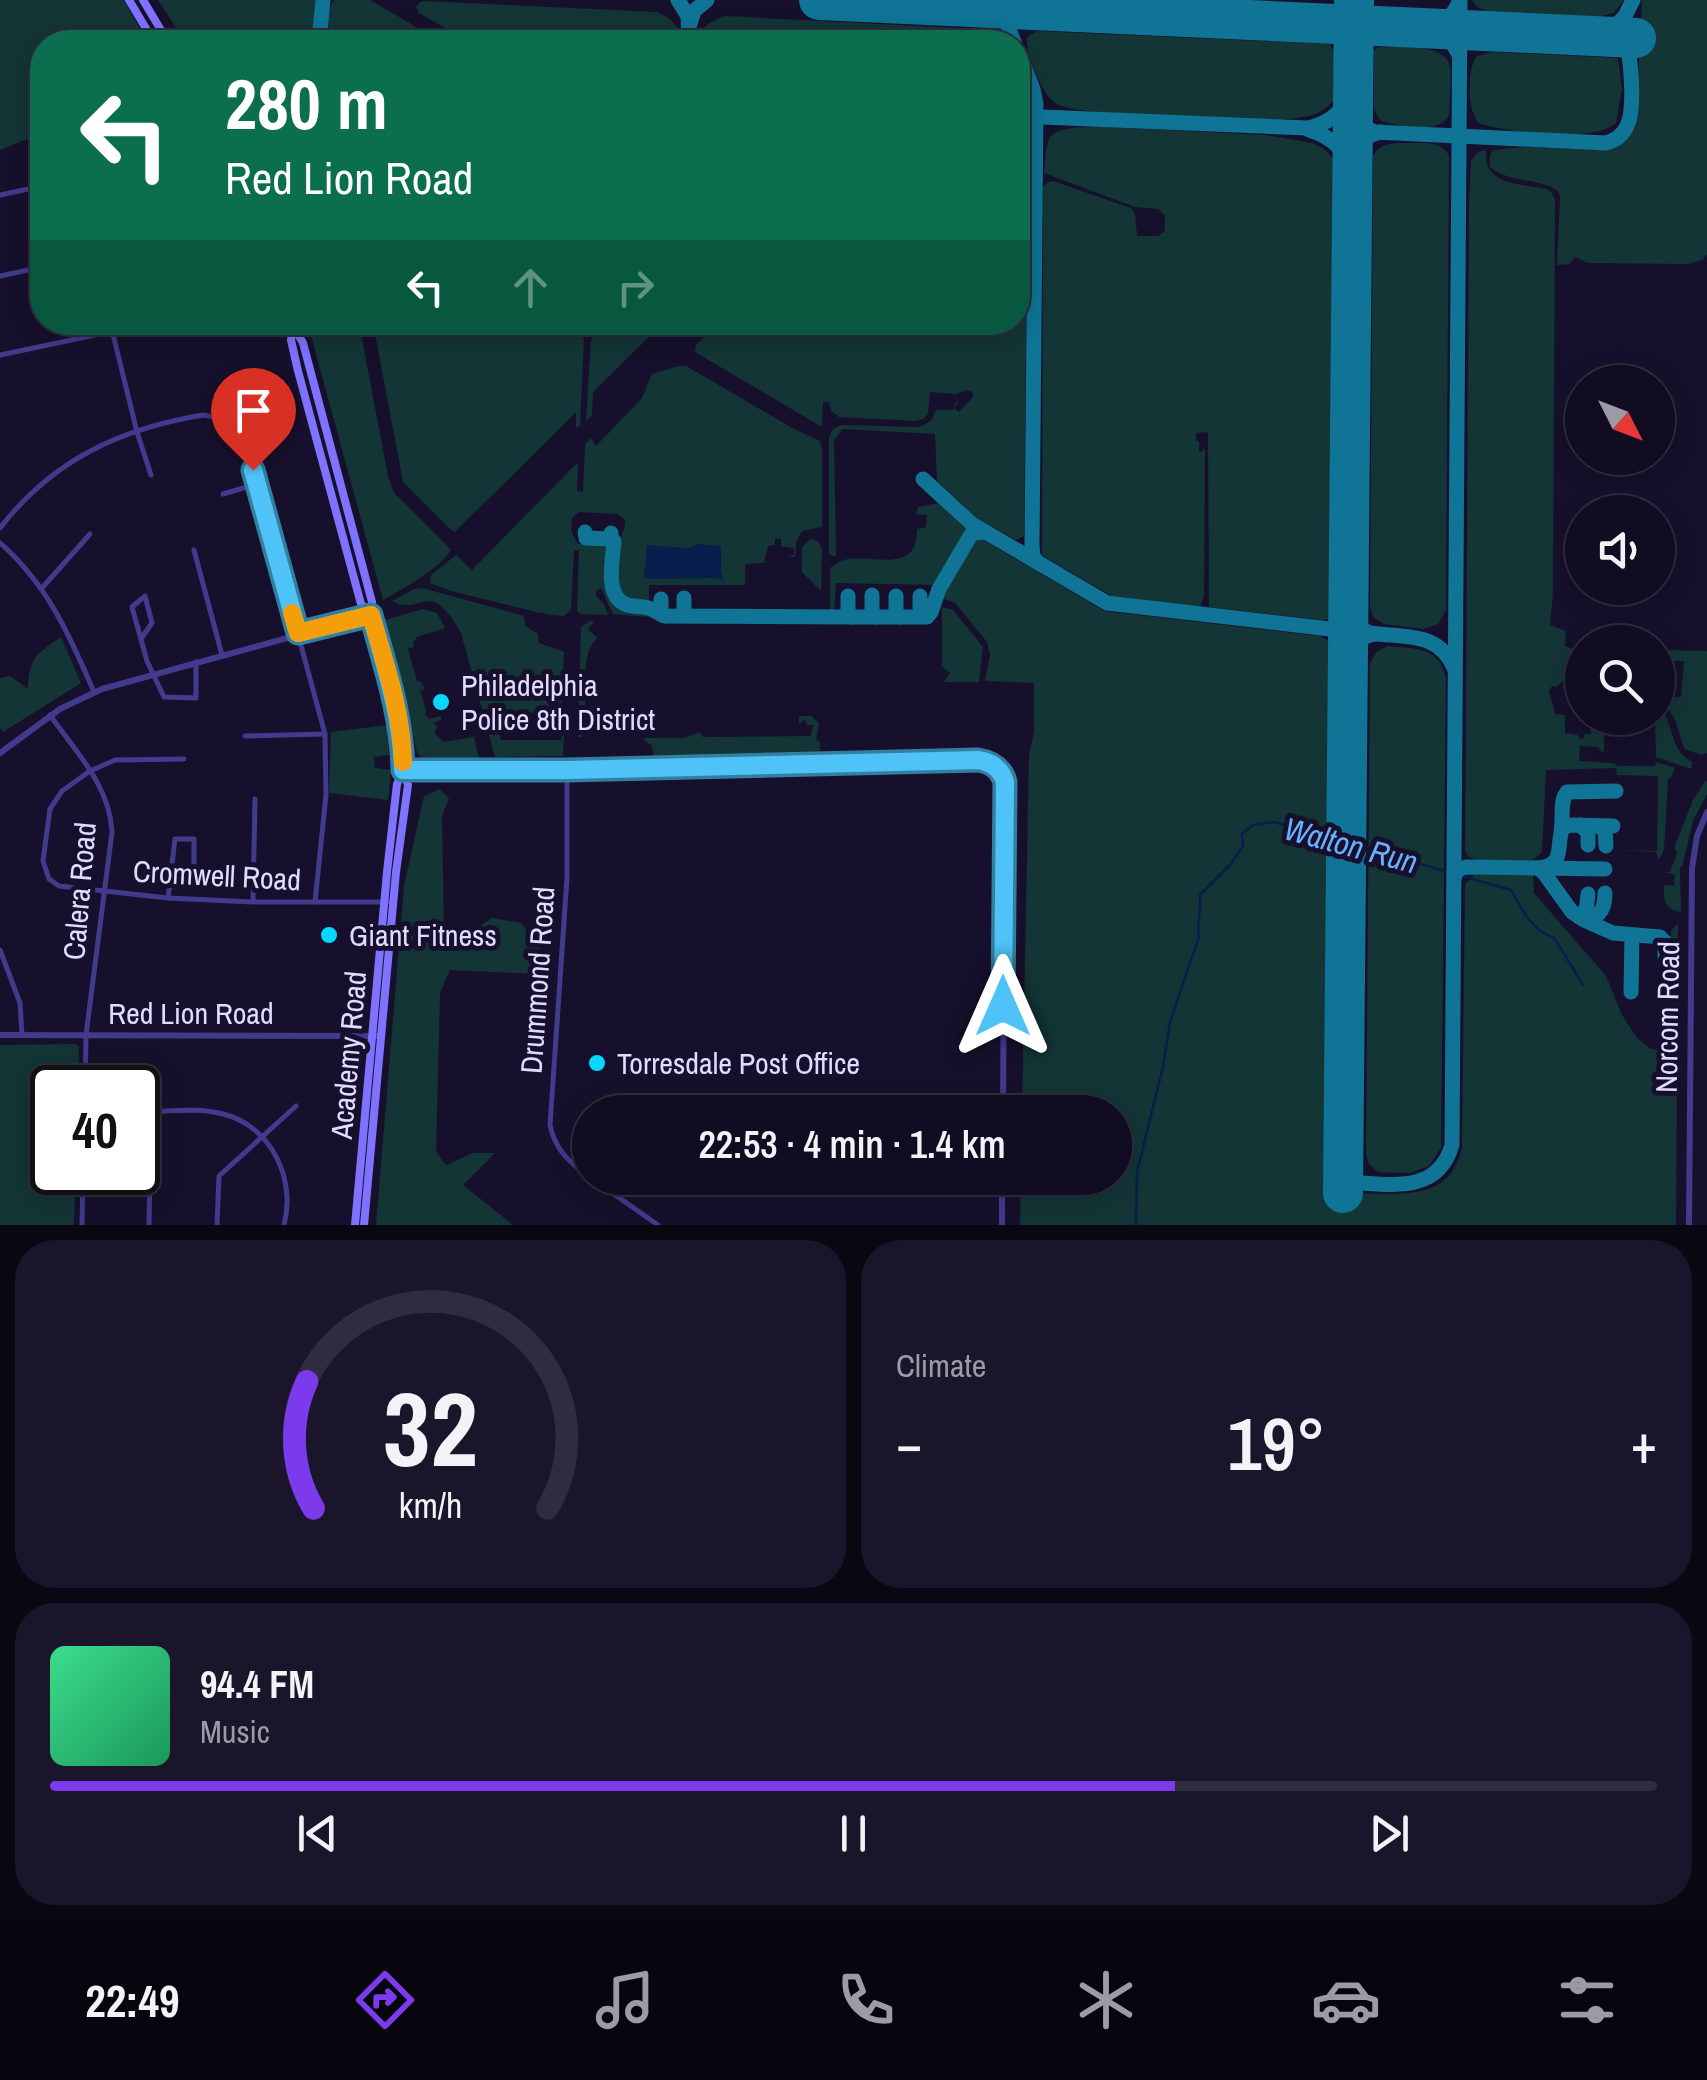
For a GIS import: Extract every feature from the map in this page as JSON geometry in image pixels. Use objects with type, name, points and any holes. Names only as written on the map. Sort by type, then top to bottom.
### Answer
[{"type":"main road","points":[[130,0],[147,30]]},
{"type":"main road","points":[[142,0],[161,30]]},
{"type":"main road","name":"Academy Road","points":[[298,335],[372,602],[371,615],[396,704],[408,786],[389,902],[364,1225]]},
{"type":"main road","name":"Academy Road","points":[[355,1225],[377,1036]]},
{"type":"street","points":[[0,196],[30,189]]},
{"type":"street","points":[[0,276],[30,270]]},
{"type":"street","points":[[0,356],[98,335]]},
{"type":"street","points":[[114,335],[151,474]]},
{"type":"street","points":[[0,528],[58,470],[94,447],[192,416],[215,416],[238,431],[246,444],[325,734],[326,794],[315,902]]},
{"type":"street","points":[[223,494],[257,484]]},
{"type":"street","points":[[42,588],[90,534]]},
{"type":"street","points":[[0,543],[42,588],[75,646],[94,692]]},
{"type":"street","points":[[194,550],[222,655]]},
{"type":"street","points":[[140,639],[152,624],[145,596],[132,607],[140,639],[147,661],[164,697],[196,698],[196,662]]},
{"type":"street","points":[[0,752],[50,716],[94,692],[371,615]]},
{"type":"street","name":"Calera Road","points":[[50,716],[103,790],[112,817],[85,1065]]},
{"type":"street","points":[[245,736],[325,734]]},
{"type":"street","points":[[90,772],[115,760],[184,759]]},
{"type":"street","points":[[403,770],[978,760],[994,765],[1004,777],[1002,1095]]},
{"type":"street","name":"Drummond Road","points":[[568,770],[567,878],[550,1126],[564,1156],[572,1162]]},
{"type":"street","name":"Cromwell Road","points":[[90,772],[62,791],[52,804],[43,861],[49,879],[59,886],[168,898],[389,902]]},
{"type":"street","points":[[253,902],[255,798]]},
{"type":"street","name":"Norcom Road","points":[[1689,1225],[1692,868],[1697,836],[1707,812]]},
{"type":"street","points":[[168,898],[169,888],[175,839],[194,839],[194,879],[169,888]]},
{"type":"street","points":[[0,950],[20,1002],[22,1036]]},
{"type":"street","name":"Red Lion Road","points":[[0,1036],[377,1036]]},
{"type":"street","points":[[217,1225],[218,1176],[296,1106]]},
{"type":"street","points":[[160,1112],[225,1114],[260,1136],[279,1159],[285,1175],[288,1195],[284,1225]]},
{"type":"street","points":[[82,1225],[83,1195]]},
{"type":"street","points":[[150,1195],[150,1225]]},
{"type":"street","name":"Drummond Road","points":[[616,1195],[658,1225]]},
{"type":"street","points":[[1002,1195],[1002,1225]]},
{"type":"green space","points":[[0,0],[124,0],[140,30],[30,30],[30,138],[0,150]]},
{"type":"green space","points":[[158,0],[316,0],[315,30],[177,30]]},
{"type":"green space","points":[[334,0],[370,0],[421,30],[330,30]]},
{"type":"green space","points":[[1472,0],[1624,0],[1614,13],[1598,17],[1490,12],[1477,7]]},
{"type":"green space","points":[[1642,0],[1707,0],[1707,254],[1688,264],[1588,263],[1575,257],[1570,264],[1557,265],[1558,191],[1498,172],[1490,167],[1490,155],[1493,150],[1525,147],[1607,150],[1626,141],[1636,121]]},
{"type":"green space","points":[[422,1],[657,12],[678,30],[448,30],[419,13],[416,7]]},
{"type":"green space","points":[[725,16],[999,30],[703,30]]},
{"type":"green space","points":[[1037,31],[1330,44],[1334,51],[1334,100],[1313,115],[1268,121],[1065,107],[1052,100],[1041,84],[1031,63],[1030,35]]},
{"type":"green space","points":[[1420,48],[1447,59],[1451,73],[1449,116],[1443,122],[1417,128],[1380,120],[1374,110],[1374,50]]},
{"type":"green space","points":[[1491,52],[1618,58],[1622,89],[1616,123],[1590,133],[1570,134],[1508,130],[1478,123],[1470,99],[1471,72],[1476,57]]},
{"type":"green space","points":[[1074,128],[1265,135],[1312,143],[1333,158],[1330,619],[1209,607],[1208,432],[1196,433],[1199,452],[1204,448],[1205,453],[1204,596],[1200,607],[1112,596],[1042,554],[1043,187],[1053,181],[1131,208],[1137,236],[1158,236],[1165,231],[1165,216],[1158,209],[1135,207],[1044,173],[1053,134]]},
{"type":"green space","points":[[1394,143],[1437,145],[1449,155],[1446,610],[1438,624],[1424,629],[1384,624],[1374,618],[1370,608],[1373,156]]},
{"type":"green space","points":[[1486,150],[1490,170],[1497,177],[1547,189],[1555,200],[1550,625],[1565,631],[1565,682],[1549,691],[1555,714],[1565,715],[1565,735],[1584,739],[1584,735],[1604,735],[1604,752],[1599,747],[1580,746],[1579,761],[1618,766],[1655,766],[1656,762],[1675,768],[1668,779],[1664,850],[1659,860],[1656,852],[1617,850],[1657,851],[1658,776],[1617,775],[1616,768],[1546,770],[1542,852],[1533,860],[1477,860],[1465,851],[1469,204],[1471,161],[1478,152]]},
{"type":"green space","points":[[312,335],[361,335],[394,493],[451,550],[430,571],[383,600]]},
{"type":"green space","points":[[375,335],[582,335],[580,426],[576,428],[576,412],[455,532],[403,482]]},
{"type":"green space","points":[[594,335],[651,335],[593,392],[592,415],[586,421]]},
{"type":"green space","points":[[706,335],[1026,335],[1024,536],[1016,540],[977,518],[937,481],[935,434],[843,429],[834,440],[836,554],[829,555],[829,438],[833,429],[841,425],[919,427],[931,421],[936,410],[953,410],[956,402],[954,408],[959,412],[973,392],[930,392],[928,414],[916,421],[839,417],[831,411],[829,402],[823,402],[822,427],[700,355],[695,351]]},
{"type":"green space","points":[[686,366],[820,441],[822,527],[802,531],[795,557],[788,557],[794,555],[794,548],[781,546],[781,539],[775,539],[775,545],[768,546],[764,563],[745,564],[745,585],[649,585],[649,603],[631,601],[618,592],[616,579],[617,547],[625,520],[618,514],[579,512],[572,518],[571,531],[578,544],[610,545],[609,582],[614,599],[633,609],[649,610],[649,617],[613,614],[601,588],[596,596],[608,615],[580,614],[579,550],[574,550],[571,610],[564,616],[430,583],[431,575],[456,555],[472,570],[578,464],[577,491],[583,492],[585,444],[591,438],[596,446],[642,398],[652,374]]},
{"type":"green space","points":[[938,503],[969,532],[937,585],[836,583],[834,611],[830,611],[830,568],[844,560],[902,558],[915,544],[917,529],[926,527],[927,515],[916,514],[918,507]]},
{"type":"green space","points":[[810,539],[818,541],[822,549],[821,591],[802,572],[802,547]]},
{"type":"green space","points":[[982,539],[1104,611],[1320,636],[1328,641],[1326,1192],[1410,1193],[1433,1187],[1451,1173],[1462,1147],[1465,884],[1474,875],[1533,875],[1534,893],[1606,976],[1622,1015],[1637,1038],[1651,1049],[1663,1050],[1669,1040],[1671,931],[1678,923],[1676,1225],[1020,1225],[1021,1195],[1132,1195],[1132,1095],[1022,1095],[1034,683],[985,681],[990,655],[987,642],[955,603],[942,598],[971,542]]},
{"type":"green space","points":[[422,588],[521,615],[525,626],[538,634],[539,643],[564,652],[561,709],[494,713],[493,733],[500,735],[501,740],[561,740],[564,735],[563,756],[495,757],[461,633],[450,615],[432,601],[402,605],[392,601]]},
{"type":"green space","points":[[942,607],[953,610],[983,647],[979,682],[944,682],[950,673],[942,666]]},
{"type":"green space","points":[[423,609],[437,613],[445,628],[417,637],[414,647],[408,649],[417,681],[425,689],[420,691],[425,715],[429,719],[441,716],[441,720],[433,723],[437,726],[435,734],[443,742],[474,737],[479,759],[434,759],[417,753],[385,620]]},
{"type":"green space","points":[[594,622],[588,629],[597,638],[588,653],[582,737],[578,737],[581,627]]},
{"type":"green space","points":[[61,637],[81,683],[3,732],[0,678],[10,676],[28,689],[36,658]]},
{"type":"green space","points":[[1388,646],[1425,651],[1438,660],[1446,679],[1441,1148],[1429,1166],[1410,1173],[1378,1172],[1369,1164],[1366,1154],[1370,664],[1376,652]]},
{"type":"green space","points":[[1675,650],[1707,651],[1707,753],[1701,755],[1685,749],[1675,722],[1675,697],[1681,697],[1684,661],[1675,661]]},
{"type":"green space","points":[[799,716],[811,716],[819,723],[816,739],[820,750],[815,754],[654,757],[652,746],[644,740],[684,738],[700,732],[703,737],[811,736],[813,725],[807,725],[805,720],[799,725]]},
{"type":"green space","points":[[387,725],[389,755],[374,757],[375,768],[391,770],[388,800],[329,793],[331,732]]},
{"type":"green space","points":[[1655,735],[1672,735],[1680,752],[1692,762],[1691,769],[1656,757]]},
{"type":"green space","points":[[1705,781],[1707,794],[1693,821],[1680,867],[1681,912],[1666,903],[1664,885],[1674,886],[1675,875],[1664,872],[1670,872],[1677,853],[1674,848]]},
{"type":"green space","points":[[440,789],[449,798],[442,816],[444,938],[460,939],[492,918],[521,923],[548,958],[537,974],[450,970],[440,993],[436,1152],[446,1165],[473,1153],[495,1153],[463,1185],[513,1225],[376,1225],[404,886],[424,796]]},
{"type":"green space","points":[[0,1045],[79,1047],[79,1065],[30,1065],[30,1195],[75,1195],[74,1225],[0,1225]]},
{"type":"water","points":[[698,544],[721,546],[724,581],[644,576],[647,545],[687,548]]},
{"type":"waterway","name":"Walton Run","points":[[1136,1225],[1137,1172],[1170,1022],[1199,937],[1200,895],[1231,864],[1243,846],[1242,834],[1253,825],[1274,822],[1511,890],[1526,916],[1555,939],[1583,985]]},
{"type":"taxiway","points":[[320,30],[323,0]]},
{"type":"taxiway","points":[[678,0],[688,16],[689,30]]},
{"type":"taxiway","points":[[690,24],[694,11],[707,0]]},
{"type":"taxiway","points":[[965,7],[986,0]]},
{"type":"taxiway","points":[[998,0],[1009,30]]},
{"type":"taxiway","points":[[1007,0],[1040,11]]},
{"type":"taxiway","points":[[1344,1182],[1393,1184],[1422,1180],[1445,1162],[1452,1145],[1460,0]]},
{"type":"taxiway","points":[[1605,37],[1625,16],[1633,0]]},
{"type":"taxiway","points":[[1458,4],[1442,22],[1418,28],[1442,34],[1458,53]]},
{"type":"taxiway","points":[[1353,98],[1358,119],[1375,132],[1606,143],[1626,128],[1631,109],[1625,37]]},
{"type":"taxiway","points":[[1030,81],[1036,104],[1032,545],[1038,563]]},
{"type":"taxiway","points":[[1030,116],[1308,128],[1337,113],[1353,85]]},
{"type":"taxiway","points":[[1309,130],[1337,146],[1353,174]]},
{"type":"taxiway","points":[[1353,168],[1360,144],[1381,132]]},
{"type":"taxiway","points":[[923,479],[972,524],[1107,603],[1330,629],[1341,637],[1349,652]]},
{"type":"taxiway","points":[[585,532],[586,538],[612,539]]},
{"type":"taxiway","points":[[848,596],[848,613],[852,617],[927,617],[972,533],[985,532]]},
{"type":"taxiway","points":[[611,533],[614,593],[625,604],[665,616]]},
{"type":"taxiway","points":[[872,595],[872,612],[876,617]]},
{"type":"taxiway","points":[[896,596],[896,614],[900,617]]},
{"type":"taxiway","points":[[920,596],[922,610],[933,604]]},
{"type":"taxiway","points":[[684,598],[684,612],[689,616]]},
{"type":"taxiway","points":[[661,599],[661,613],[665,616],[852,617]]},
{"type":"taxiway","points":[[1350,599],[1360,627],[1370,633],[1430,642],[1454,668]]},
{"type":"taxiway","points":[[1349,664],[1357,644],[1376,634]]},
{"type":"taxiway","points":[[1561,830],[1567,792],[1616,791]]},
{"type":"taxiway","points":[[1580,825],[1588,832],[1588,845]]},
{"type":"taxiway","points":[[1598,826],[1605,830],[1606,846]]},
{"type":"taxiway","points":[[1613,826],[1563,827],[1557,858],[1538,868],[1572,912],[1613,933],[1660,937],[1665,942],[1665,957]]},
{"type":"taxiway","points":[[1454,878],[1457,870],[1466,867],[1605,869]]},
{"type":"taxiway","points":[[1579,917],[1599,913],[1605,893]]},
{"type":"taxiway","points":[[1574,913],[1586,912],[1588,894]]},
{"type":"taxiway","points":[[1631,992],[1632,935]]},
{"type":"runway","points":[[819,0],[1636,38]]},
{"type":"runway","points":[[1343,1193],[1354,0]]},
{"type":"slow traffic","points":[[292,613],[298,633],[371,615],[396,704],[403,762]]},
{"type":"place","name":"Philadelphia Police 8th District","points":[[441,702]]},
{"type":"place","name":"Giant Fitness","points":[[329,935]]},
{"type":"place","name":"Torresdale Post Office","points":[[597,1063]]},
{"type":"route","points":[[253,470],[298,633],[371,615],[396,704],[403,770],[978,760],[994,765],[1005,782],[1003,1006]]}]
